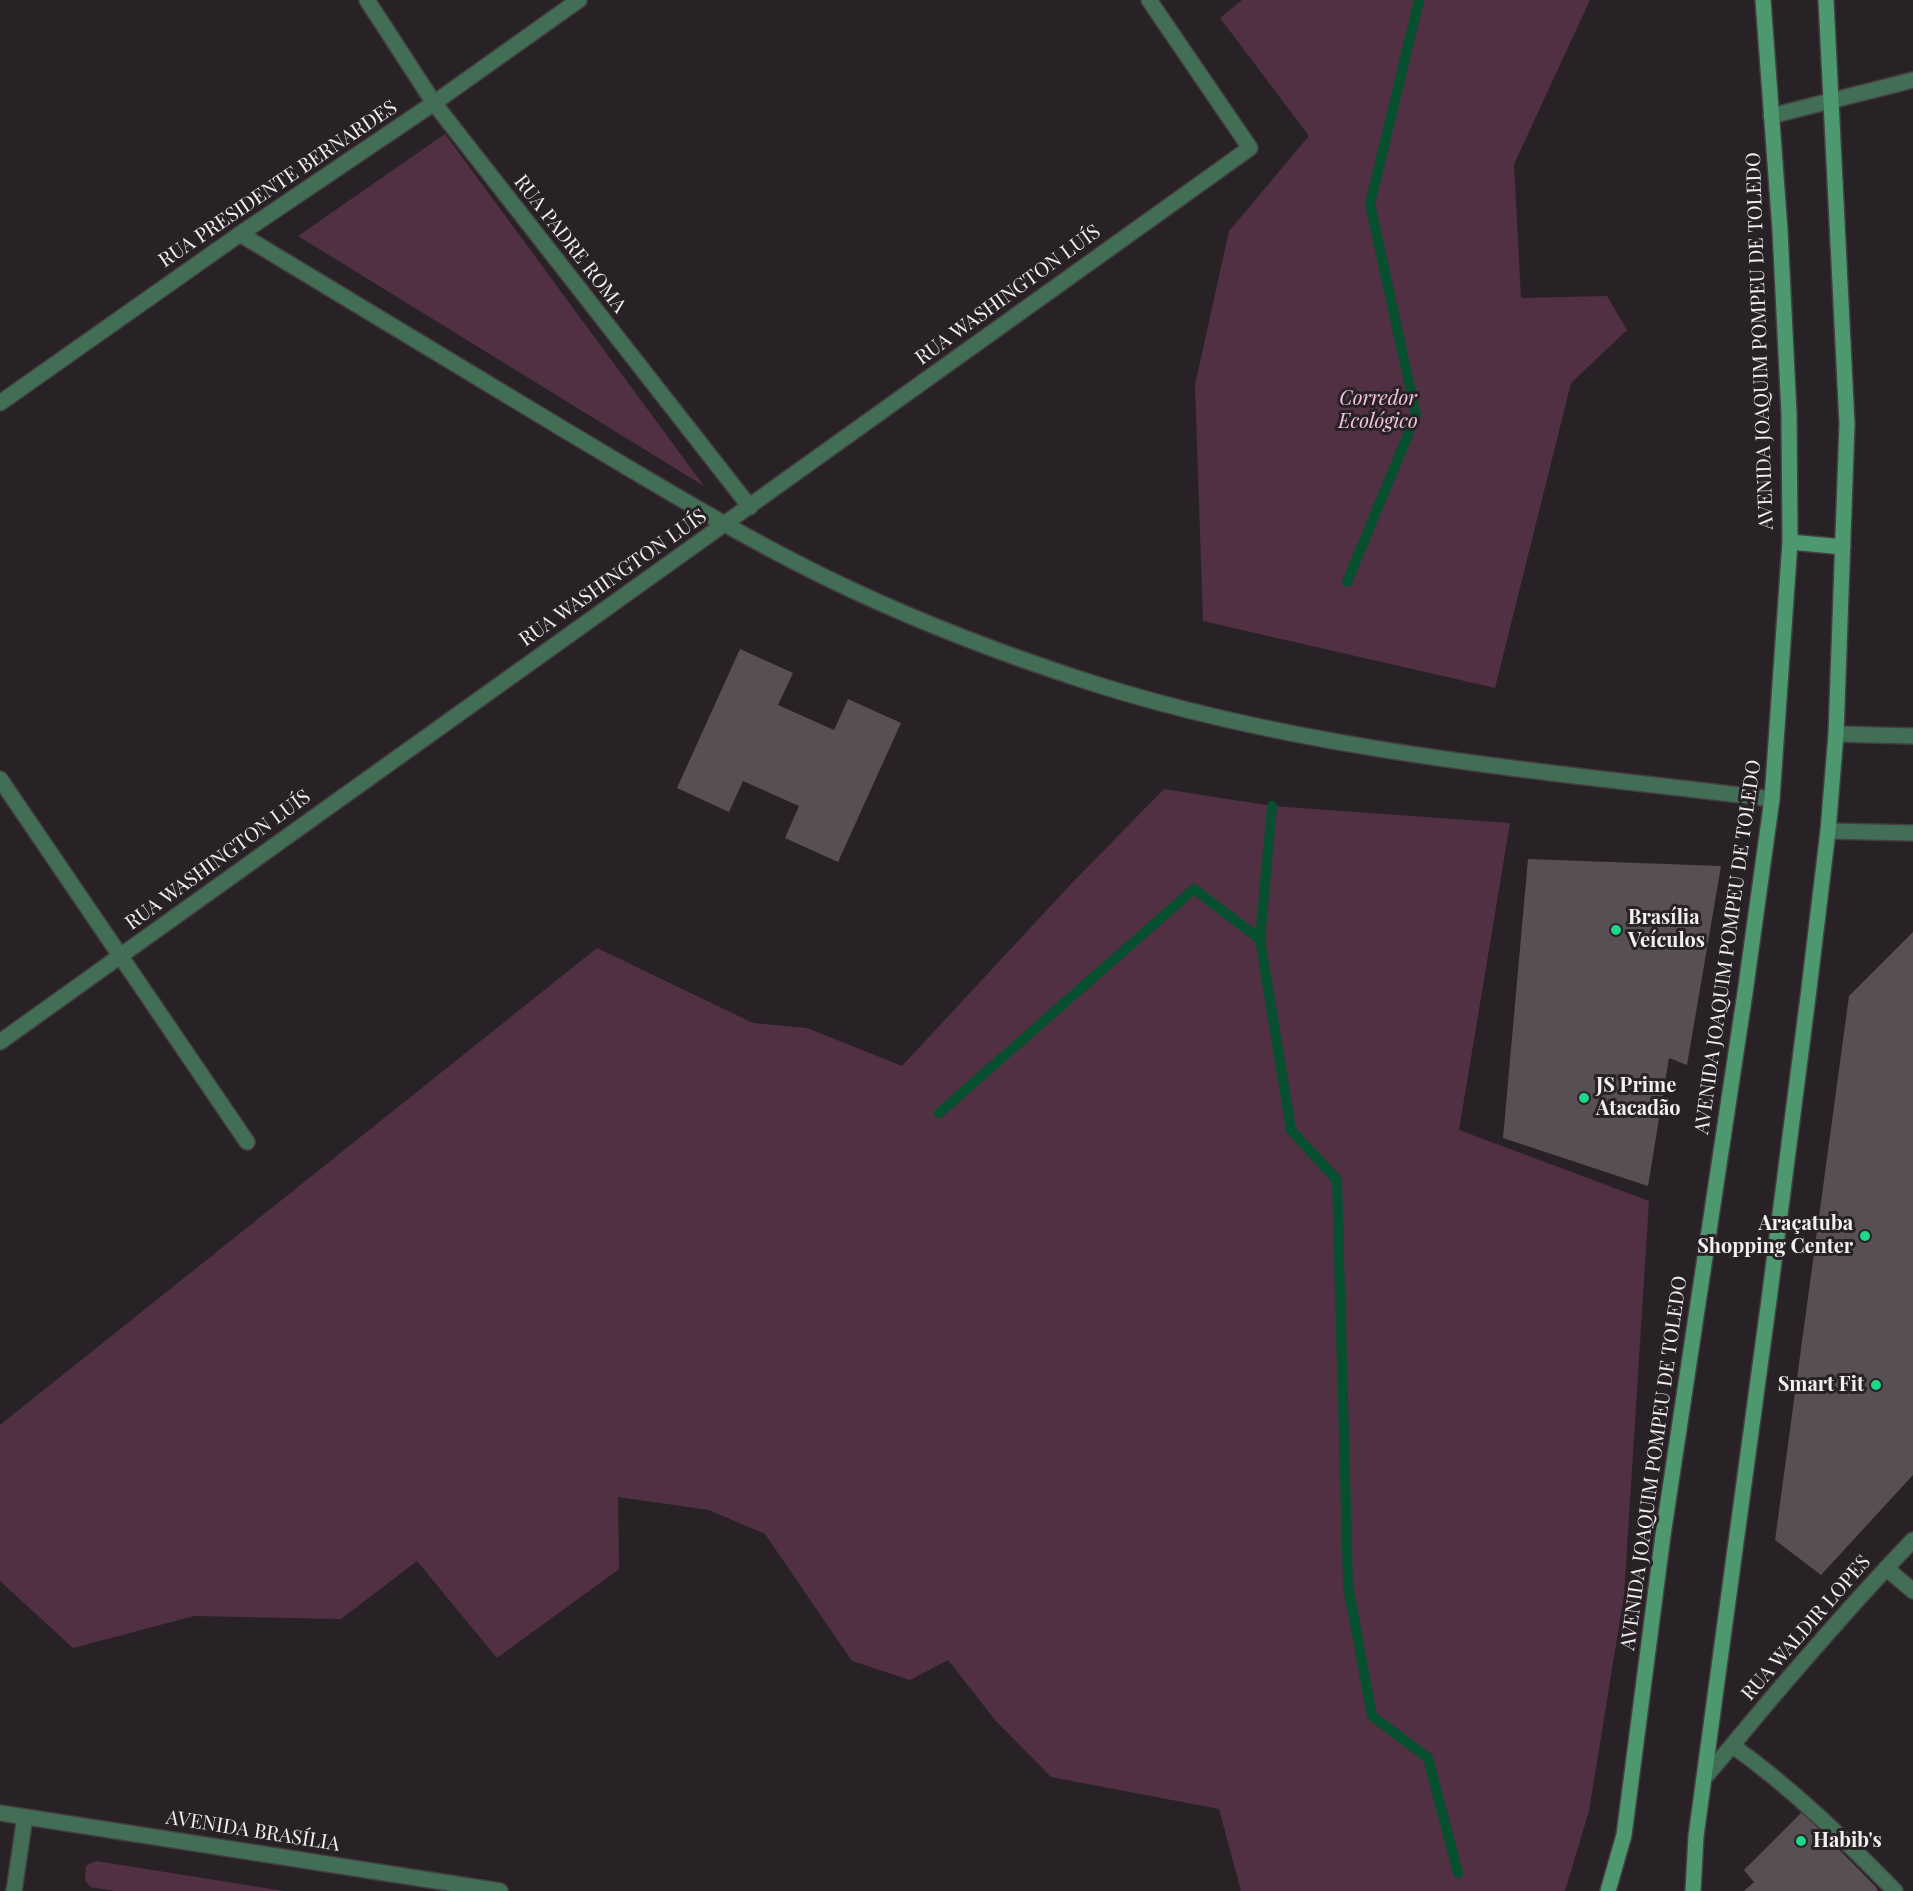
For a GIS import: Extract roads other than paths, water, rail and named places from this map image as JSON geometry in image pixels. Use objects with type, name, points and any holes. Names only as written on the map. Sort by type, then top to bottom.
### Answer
[{"type":"main road","name":"AVENIDA JOAQUIM POMPEU DE TOLEDO","points":[[1608,1891],[1624,1835],[1663,1535],[1772,799],[1790,542],[1789,414],[1780,230],[1763,0]]},
{"type":"main road","points":[[1693,1891],[1696,1836],[1808,997],[1828,831],[1836,734],[1847,424],[1826,0]]},
{"type":"main road","points":[[1790,542],[1843,547]]},
{"type":"street","name":"RUA PADRE ROMA","points":[[367,0],[434,103],[750,507]]},
{"type":"street","name":"RUA PRESIDENTE BERNARDES","points":[[0,403],[579,0]]},
{"type":"street","name":"RUA WASHINGTON LUÍS","points":[[0,1042],[1250,148],[1149,0]]},
{"type":"street","points":[[1771,116],[1913,80]]},
{"type":"street","points":[[240,234],[724,525],[852,590],[969,639],[1092,682],[1192,712],[1347,744],[1490,765],[1772,799]]},
{"type":"street","points":[[1836,734],[1913,736]]},
{"type":"street","points":[[0,779],[247,1142]]},
{"type":"street","points":[[1828,831],[1913,833]]},
{"type":"street","name":"RUA WALDIR LOPES","points":[[1705,1777],[1769,1701],[1913,1540]]},
{"type":"street","points":[[1886,1568],[1913,1591]]},
{"type":"street","points":[[1733,1746],[1769,1771],[1861,1856],[1895,1891]]},
{"type":"street","name":"AVENIDA BRASÍLIA","points":[[0,1813],[500,1891]]},
{"type":"street","points":[[14,1891],[25,1817]]},
{"type":"waterway","points":[[1347,582],[1416,415],[1370,204],[1419,0]]},
{"type":"waterway","points":[[1272,806],[1260,939],[1291,1130],[1337,1180],[1348,1586],[1372,1716],[1428,1758],[1458,1873]]},
{"type":"waterway","points":[[939,1113],[1194,889],[1260,939]]},
{"type":"place","name":"Brasília Veículos","points":[[1616,930]]},
{"type":"place","name":"JS Prime Atacadão","points":[[1584,1098]]},
{"type":"place","name":"Araçatuba Shopping Center","points":[[1865,1236]]},
{"type":"place","name":"Smart Fit","points":[[1876,1385]]},
{"type":"place","name":"Habib's","points":[[1801,1841]]},
{"type":"park label","name":"Corredor Ecológico","points":[[1378,410]]}]
